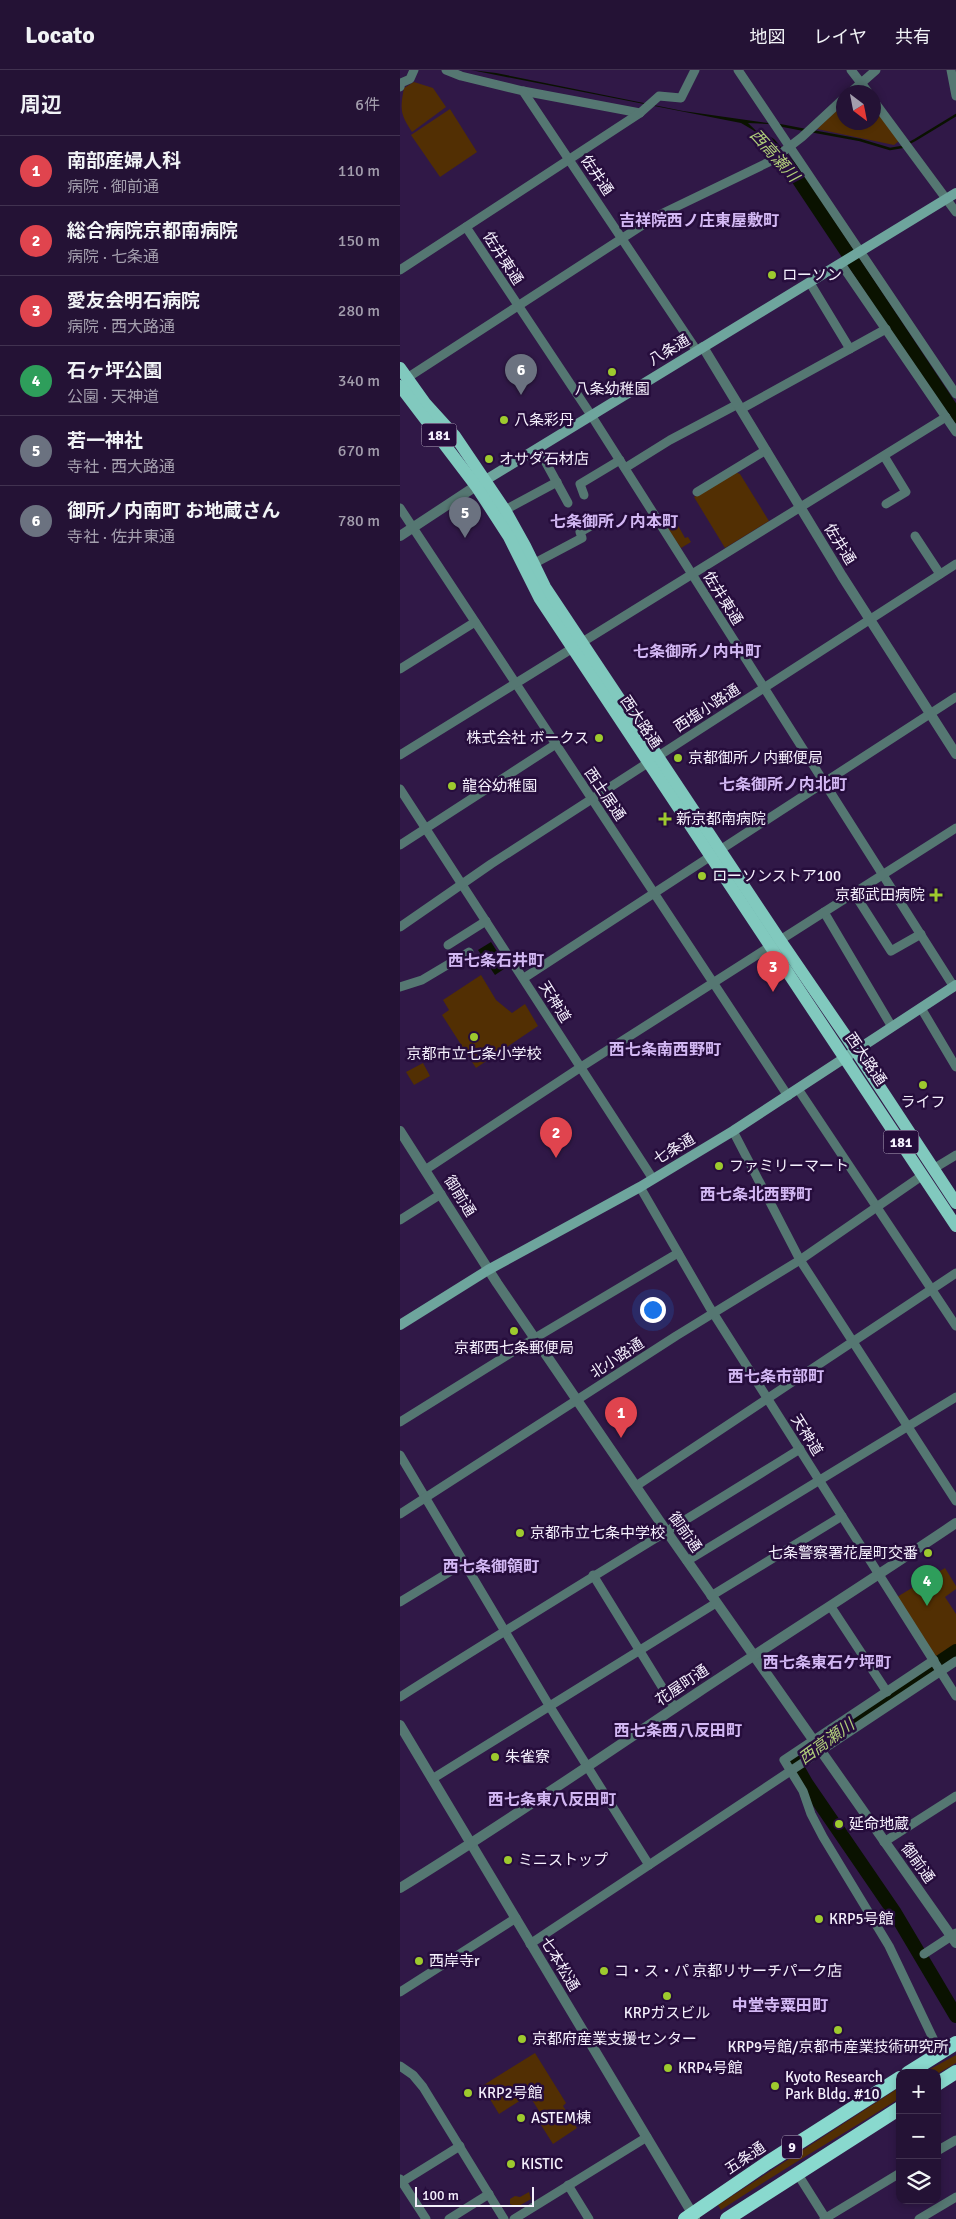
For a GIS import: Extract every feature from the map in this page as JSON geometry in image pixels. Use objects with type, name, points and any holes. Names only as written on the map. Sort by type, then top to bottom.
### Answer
[{"type":"highway","points":[[914,2069],[956,2043]]},
{"type":"highway","points":[[941,2081],[956,2072]]},
{"type":"highway","name":"五条通","points":[[691,2217],[896,2081]]},
{"type":"highway","name":"9","points":[[727,2219],[896,2111]]},
{"type":"main road","name":"八条通","points":[[480,483],[956,193]]},
{"type":"main road","name":"西大路通","points":[[402,378],[480,483],[505,510],[577,645],[928,1172],[956,1226]]},
{"type":"main road","name":"西大路通","points":[[480,483],[540,599],[577,645]]},
{"type":"main road","name":"七条通","points":[[400,1325],[488,1270],[640,1187],[733,1131],[955,986]]},
{"type":"main road","name":"西大路通","points":[[928,1172],[956,1203]]},
{"type":"street","points":[[400,87],[401,84],[410,80],[414,70]]},
{"type":"street","points":[[446,70],[461,76],[522,90],[640,113]]},
{"type":"street","points":[[400,270],[640,113],[659,96],[680,98],[696,70]]},
{"type":"street","points":[[738,70],[780,131],[788,148],[861,251],[956,394]]},
{"type":"street","points":[[851,70],[861,84],[876,70]]},
{"type":"street","points":[[951,70],[956,96]]},
{"type":"street","name":"佐井通","points":[[522,90],[622,239],[739,407],[956,754]]},
{"type":"street","points":[[402,378],[519,307],[655,217],[773,159],[802,137],[836,106]]},
{"type":"street","points":[[881,109],[956,212]]},
{"type":"street","name":"佐井東通","points":[[466,227],[591,415],[920,934],[955,986]]},
{"type":"street","points":[[841,264],[956,432]]},
{"type":"street","points":[[810,283],[850,349]]},
{"type":"street","points":[[584,494],[580,484],[739,407],[886,329]]},
{"type":"street","points":[[400,755],[946,417]]},
{"type":"street","points":[[538,448],[568,503]]},
{"type":"street","points":[[697,492],[766,450]]},
{"type":"street","points":[[884,456],[906,492],[886,504]]},
{"type":"street","points":[[505,510],[557,482]]},
{"type":"street","name":"八条通","points":[[400,536],[480,483]]},
{"type":"street","name":"西土居通","points":[[400,508],[788,1096]]},
{"type":"street","points":[[533,564],[582,538],[580,532],[601,520]]},
{"type":"street","points":[[915,536],[940,574]]},
{"type":"street","name":"西塩小路通","points":[[400,927],[461,884],[956,564]]},
{"type":"street","points":[[400,669],[475,622]]},
{"type":"street","points":[[524,978],[956,697]]},
{"type":"street","points":[[400,845],[556,744]]},
{"type":"street","name":"天神道","points":[[400,789],[653,1179]]},
{"type":"street","points":[[425,1170],[580,1068],[956,828]]},
{"type":"street","points":[[854,893],[891,951],[920,934]]},
{"type":"street","points":[[824,912],[892,1027]]},
{"type":"street","points":[[448,945],[486,920]]},
{"type":"street","points":[[400,987],[422,980],[469,952]]},
{"type":"street","points":[[921,1008],[956,1067]]},
{"type":"street","points":[[798,1089],[956,1326]]},
{"type":"street","name":"御前通","points":[[400,1131],[488,1270],[667,1532],[816,1746],[954,1938]]},
{"type":"street","points":[[733,1131],[800,1260],[956,1501]]},
{"type":"street","name":"北小路通","points":[[400,1514],[800,1260],[928,1172],[956,1155]]},
{"type":"street","name":"天神道","points":[[640,1187],[714,1313],[956,1696]]},
{"type":"street","points":[[400,1220],[441,1194]]},
{"type":"street","points":[[400,1422],[535,1338],[678,1254]]},
{"type":"street","points":[[636,1486],[852,1340],[956,1273]]},
{"type":"street","points":[[687,1560],[956,1396]]},
{"type":"street","points":[[400,1697],[593,1575],[667,1532],[800,1449]]},
{"type":"street","points":[[400,1455],[550,1707],[649,1865]]},
{"type":"street","points":[[432,1779],[639,1650],[842,1516]]},
{"type":"street","name":"花屋町通","points":[[400,1888],[588,1768],[753,1656],[831,1607],[956,1523]]},
{"type":"street","points":[[400,1602],[464,1562]]},
{"type":"street","points":[[593,1575],[675,1708]]},
{"type":"street","points":[[831,1607],[887,1692]]},
{"type":"street","points":[[530,1944],[794,1768],[816,1746],[887,1692],[937,1666],[956,1661]]},
{"type":"street","points":[[937,1666],[816,1746],[784,1760],[794,1768],[811,1814],[822,1837],[889,1946],[940,2053]]},
{"type":"street","name":"七本松通","points":[[400,1725],[647,2137],[691,2217]]},
{"type":"street","points":[[884,1842],[956,1796]]},
{"type":"street","points":[[400,1992],[516,1918]]},
{"type":"street","points":[[924,1954],[954,1938]]},
{"type":"street","points":[[400,2066],[410,2072],[420,2083],[504,2219]]},
{"type":"street","points":[[514,2219],[647,2137]]},
{"type":"street","points":[[941,2149],[956,2140]]},
{"type":"street","points":[[426,2219],[401,2180],[460,2146]]},
{"type":"street","points":[[797,2173],[825,2219],[896,2176]]},
{"type":"street","points":[[568,2185],[589,2219]]},
{"type":"street","points":[[449,2219],[489,2194]]},
{"type":"street","points":[[919,2219],[956,2197]]},
{"type":"shaded area","points":[[471,70],[496,73],[683,111],[768,123],[748,123],[778,152],[753,130],[741,123]]},
{"type":"shaded area","points":[[414,82],[433,88],[446,107],[412,132],[403,116],[402,101],[404,88]]},
{"type":"shaded area","points":[[450,109],[477,152],[440,177],[411,135]]},
{"type":"shaded area","points":[[836,111],[836,130],[881,130],[881,114],[899,141],[894,145],[817,129]]},
{"type":"shaded area","points":[[735,472],[740,474],[769,521],[725,548],[694,497]]},
{"type":"shaded area","points":[[676,522],[685,538],[688,537],[691,542],[681,548],[667,528]]},
{"type":"shaded area","points":[[491,942],[507,967],[495,975],[478,950]]},
{"type":"shaded area","points":[[481,975],[496,1000],[512,1013],[525,1004],[538,1026],[476,1068],[442,1015],[449,1010],[443,1000]]},
{"type":"shaded area","points":[[423,1063],[430,1076],[414,1085],[406,1072]]},
{"type":"shaded area","points":[[945,1568],[956,1586],[956,1589],[945,1597],[956,1614],[956,1646],[936,1659],[897,1597]]},
{"type":"shaded area","points":[[535,2053],[566,2103],[563,2106],[577,2128],[553,2144],[541,2125],[546,2122],[529,2095],[499,2114],[482,2086]]},
{"type":"shaded area","points":[[956,2055],[956,2063],[941,2072],[941,2069],[930,2069]]},
{"type":"shaded area","points":[[896,2090],[896,2100],[721,2210],[718,2205]]},
{"type":"shaded area","points":[[529,2192],[531,2199],[517,2207],[510,2204],[510,2199],[515,2196],[520,2197]]},
{"type":"waterway","points":[[811,131],[860,140],[890,149],[902,147],[956,115]]},
{"type":"waterway","points":[[779,125],[805,130]]},
{"type":"waterway","name":"西高瀬川","points":[[769,144],[793,171],[956,416]]},
{"type":"waterway","name":"西高瀬川","points":[[956,1651],[793,1760],[806,1783],[895,1913],[956,2016]]},
{"type":"place","name":"ローソン","points":[[772,275]]},
{"type":"place","name":"八条幼稚園","points":[[612,372]]},
{"type":"place","name":"御所ノ内南町 お地蔵さん","points":[[521,395]]},
{"type":"place","name":"八条彩丹","points":[[504,420]]},
{"type":"place","name":"オサダ石材店","points":[[489,459]]},
{"type":"place","name":"若一神社","points":[[465,538]]},
{"type":"place","name":"株式会社 ボークス","points":[[599,738]]},
{"type":"place","name":"京都御所ノ内郵便局","points":[[678,758]]},
{"type":"place","name":"龍谷幼稚園","points":[[452,786]]},
{"type":"place","name":"新京都南病院","points":[[665,819]]},
{"type":"place","name":"ローソンストア100","points":[[702,876]]},
{"type":"place","name":"京都武田病院","points":[[936,895]]},
{"type":"place","name":"愛友会明石病院","points":[[773,992]]},
{"type":"place","name":"京都市立七条小学校","points":[[474,1037]]},
{"type":"place","name":"ライフ","points":[[923,1085]]},
{"type":"place","name":"総合病院京都南病院","points":[[556,1158]]},
{"type":"place","name":"ファミリーマート","points":[[719,1166]]},
{"type":"place","name":"京都西七条郵便局","points":[[514,1331]]},
{"type":"place","name":"南部産婦人科","points":[[621,1438]]},
{"type":"place","name":"京都市立七条中学校","points":[[520,1533]]},
{"type":"place","name":"七条警察署花屋町交番","points":[[928,1553]]},
{"type":"place","name":"石ヶ坪公園","points":[[927,1606]]},
{"type":"place","name":"朱雀寮","points":[[495,1757]]},
{"type":"place","name":"延命地蔵","points":[[839,1824]]},
{"type":"place","name":"ミニストップ","points":[[508,1860]]},
{"type":"place","name":"KRP5号館","points":[[819,1919]]},
{"type":"place","name":"西岸寺r","points":[[419,1961]]},
{"type":"place","name":"コ・ス・パ 京都リサーチパーク店","points":[[604,1971]]},
{"type":"place","name":"KRPガスビル","points":[[667,1996]]},
{"type":"place","name":"KRP9号館/京都市産業技術研究所","points":[[838,2030]]},
{"type":"place","name":"京都府産業支援センター","points":[[522,2039]]},
{"type":"place","name":"KRP4号館","points":[[668,2068]]},
{"type":"place","name":"Kyoto Research Park Bldg. #10","points":[[775,2086]]},
{"type":"place","name":"KRP2号館","points":[[468,2093]]},
{"type":"place","name":"ASTEM棟","points":[[521,2118]]},
{"type":"place","name":"KISTIC","points":[[511,2164]]},
{"type":"district","name":"吉祥院西ノ庄東屋敷町","points":[[699,220]]},
{"type":"district","name":"七条御所ノ内本町","points":[[614,521]]},
{"type":"district","name":"七条御所ノ内中町","points":[[697,651]]},
{"type":"district","name":"七条御所ノ内北町","points":[[783,784]]},
{"type":"district","name":"西七条石井町","points":[[496,960]]},
{"type":"district","name":"西七条南西野町","points":[[665,1049]]},
{"type":"district","name":"西七条北西野町","points":[[756,1194]]},
{"type":"district","name":"西七条市部町","points":[[776,1376]]},
{"type":"district","name":"西七条御領町","points":[[491,1566]]},
{"type":"district","name":"西七条東石ケ坪町","points":[[827,1662]]},
{"type":"district","name":"西七条西八反田町","points":[[678,1730]]},
{"type":"district","name":"西七条東八反田町","points":[[552,1799]]},
{"type":"district","name":"中堂寺粟田町","points":[[780,2005]]}]
